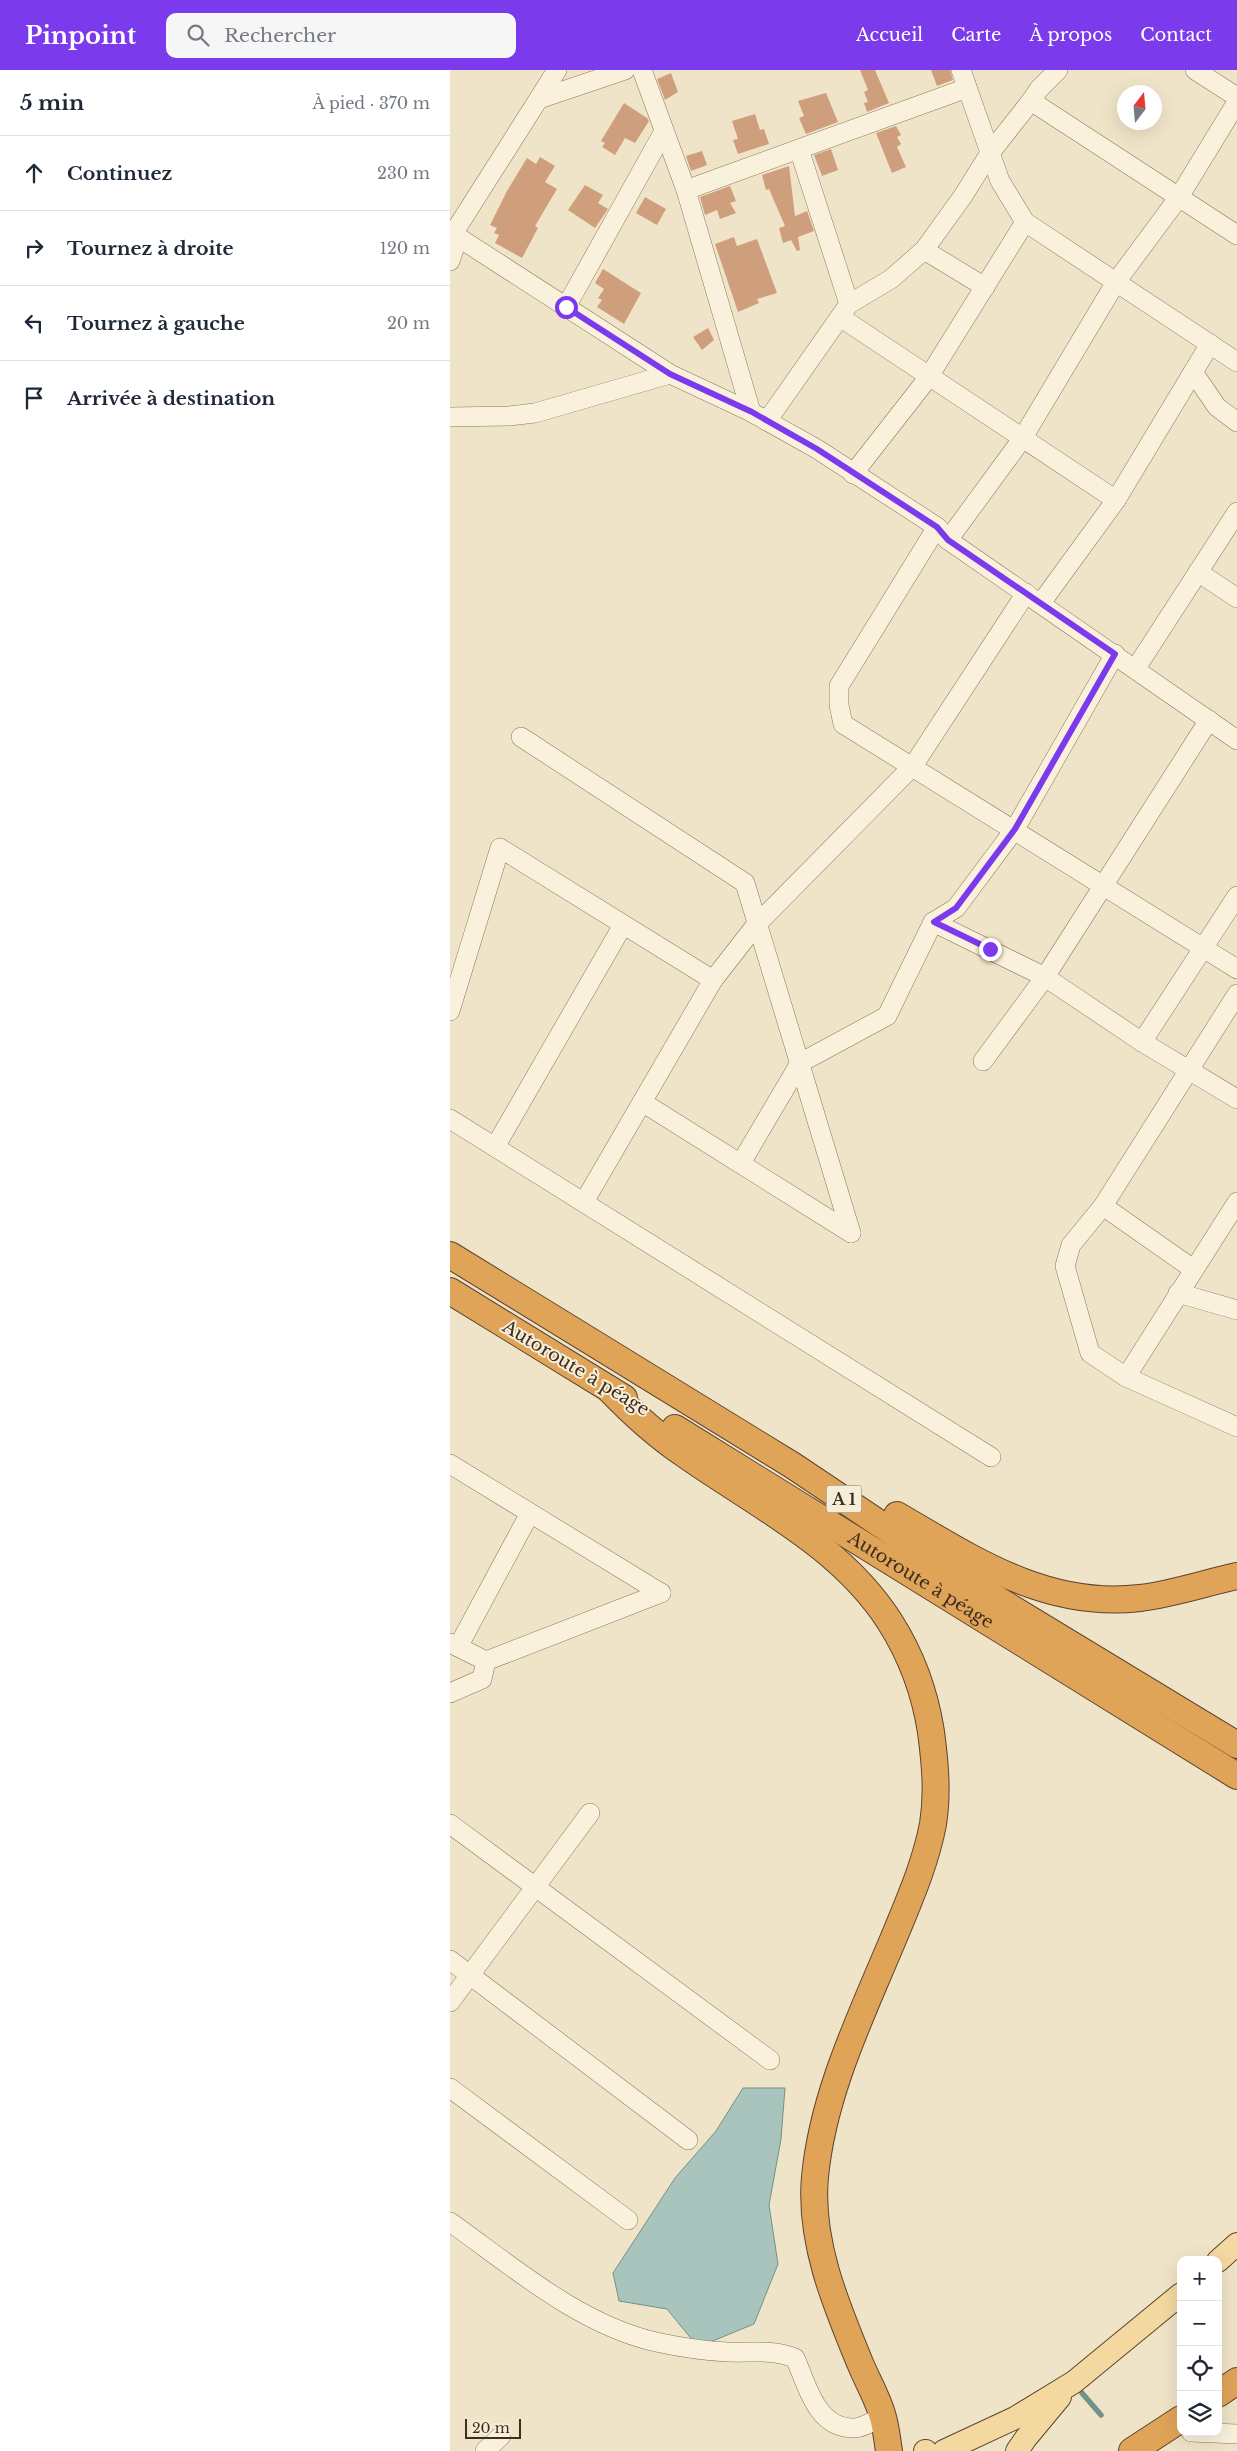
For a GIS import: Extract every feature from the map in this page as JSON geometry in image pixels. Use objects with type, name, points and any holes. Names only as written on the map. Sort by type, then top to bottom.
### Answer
[{"type":"highway","name":"A 1","points":[[450,1254],[792,1465],[952,1572],[1237,1745]]},
{"type":"highway","name":"Autoroute à péage","points":[[450,1291],[609,1389],[754,1475],[1237,1776]]},
{"type":"highway","points":[[609,1389],[640,1421],[683,1454],[787,1522],[831,1556],[864,1587],[890,1622],[913,1664],[928,1712],[936,1770],[933,1823],[920,1874],[849,2045],[828,2106],[815,2175],[814,2201],[823,2263],[847,2332],[883,2416],[889,2451]]},
{"type":"highway","points":[[792,1465],[872,1501],[1006,1575],[1061,1594],[1088,1599],[1142,1598],[1237,1576]]},
{"type":"highway","points":[[1222,2391],[1237,2381]]},
{"type":"highway","points":[[1132,2451],[1174,2427]]},
{"type":"main road","points":[[1222,2257],[1237,2244]]},
{"type":"main road","points":[[944,2451],[1015,2418],[1074,2382],[1177,2297]]},
{"type":"main road","points":[[1017,2451],[1074,2382]]},
{"type":"street","points":[[450,261],[454,234],[557,70]]},
{"type":"street","points":[[540,99],[625,70]]},
{"type":"street","points":[[642,70],[663,133],[686,190],[759,417]]},
{"type":"street","points":[[961,70],[1000,181],[1026,222],[1237,362]]},
{"type":"street","points":[[759,417],[844,310],[891,279],[924,250],[963,196],[990,153],[1039,90],[1058,70]]},
{"type":"street","points":[[1195,70],[1237,98]]},
{"type":"street","points":[[686,190],[967,88]]},
{"type":"street","points":[[1031,101],[1237,234]]},
{"type":"street","points":[[1237,102],[1178,197],[1116,282],[1022,438],[943,533],[840,686],[839,705],[844,724],[1237,968]]},
{"type":"street","points":[[566,307],[663,133]]},
{"type":"street","points":[[799,149],[844,310],[928,378],[1116,500]]},
{"type":"street","points":[[853,474],[928,378],[1026,222]]},
{"type":"street","points":[[454,234],[670,374],[759,417],[817,449],[943,533],[1237,740]]},
{"type":"street","points":[[924,250],[985,287]]},
{"type":"street","points":[[584,1202],[713,980],[756,925],[913,766],[1033,598],[1116,500],[1210,344]]},
{"type":"street","points":[[1193,372],[1217,408],[1237,422]]},
{"type":"street","points":[[450,417],[509,416],[535,413],[670,374]]},
{"type":"street","points":[[1136,668],[1237,512]]},
{"type":"street","points":[[1198,572],[1237,598]]},
{"type":"street","points":[[741,1164],[800,1063],[888,1016],[934,922],[956,908],[1015,829],[1115,654]]},
{"type":"street","points":[[983,1061],[1045,976],[1210,720]]},
{"type":"street","points":[[521,737],[745,883],[756,925],[851,1233],[642,1102]]},
{"type":"street","points":[[450,1011],[500,848],[713,980]]},
{"type":"street","points":[[1142,1042],[1202,947],[1237,896]]},
{"type":"street","points":[[934,922],[1045,976],[1142,1042],[1237,1099]]},
{"type":"street","points":[[495,1147],[623,925]]},
{"type":"street","points":[[1237,994],[1103,1206],[1071,1245],[1065,1266],[1090,1353],[1126,1377],[1237,1427]]},
{"type":"street","points":[[450,1119],[991,1457]]},
{"type":"street","points":[[1126,1377],[1193,1269],[1231,1223],[1237,1202]]},
{"type":"street","points":[[1103,1206],[1193,1269]]},
{"type":"street","points":[[1178,1293],[1237,1310]]},
{"type":"street","points":[[450,1464],[661,1593],[486,1661],[454,1645],[530,1513]]},
{"type":"street","points":[[450,1693],[482,1679],[486,1661]]},
{"type":"street","points":[[450,2002],[590,1813]]},
{"type":"street","points":[[450,1824],[770,2060]]},
{"type":"street","points":[[450,1960],[688,2140]]},
{"type":"street","points":[[450,2088],[628,2220]]},
{"type":"street","points":[[450,2222],[544,2289],[608,2327],[639,2338],[690,2348],[724,2352],[780,2352],[795,2358],[806,2387],[821,2414],[840,2426],[855,2428],[883,2416]]},
{"type":"street","points":[[1222,2433],[1237,2434]]},
{"type":"street","points":[[484,2451],[501,2436]]},
{"type":"water","points":[[743,2088],[785,2088],[781,2139],[769,2205],[778,2264],[754,2324],[698,2347],[667,2309],[619,2301],[613,2273],[675,2178],[716,2131]]},
{"type":"building","points":[[860,70],[875,70],[889,103],[867,112],[864,103],[868,102],[864,92],[868,90]]},
{"type":"building","points":[[931,70],[950,70],[953,80],[937,86]]},
{"type":"building","points":[[671,73],[678,92],[665,100],[657,79]]},
{"type":"building","points":[[826,93],[838,122],[806,134],[799,118],[804,116],[798,101]]},
{"type":"building","points":[[624,103],[649,121],[635,143],[625,138],[615,155],[602,147],[605,143],[601,141]]},
{"type":"building","points":[[755,114],[760,130],[764,129],[769,144],[738,154],[733,140],[738,139],[732,121]]},
{"type":"building","points":[[896,126],[901,135],[897,137],[901,144],[897,147],[906,167],[892,173],[876,133]]},
{"type":"building","points":[[831,149],[838,170],[822,176],[814,155]]},
{"type":"building","points":[[702,151],[707,165],[691,171],[686,156]]},
{"type":"building","points":[[540,157],[555,166],[545,182],[557,189],[535,226],[538,228],[522,258],[495,243],[499,235],[494,233],[497,228],[490,225],[507,191],[527,158],[536,164]]},
{"type":"building","points":[[789,166],[795,216],[807,211],[814,231],[798,237],[800,250],[797,251],[791,240],[783,243],[779,228],[785,226],[769,189],[766,190],[762,175]]},
{"type":"building","points":[[585,185],[603,195],[598,203],[608,209],[595,228],[568,210]]},
{"type":"building","points":[[730,186],[736,201],[730,203],[736,213],[720,219],[717,210],[705,215],[700,197]]},
{"type":"building","points":[[645,197],[666,209],[657,225],[636,213]]},
{"type":"building","points":[[734,237],[737,246],[757,239],[777,293],[757,299],[759,303],[738,312],[715,244]]},
{"type":"building","points":[[603,269],[641,293],[624,324],[597,307],[602,300],[598,298],[604,289],[595,283]]},
{"type":"building","points":[[708,328],[714,340],[702,350],[693,337]]},
{"type":"waterway","points":[[1082,2393],[1101,2415]]},
{"type":"route","points":[[566,307],[670,374],[752,412],[817,449],[937,527],[948,540],[1115,654],[1015,829],[956,908],[934,922],[990,949]]}]
